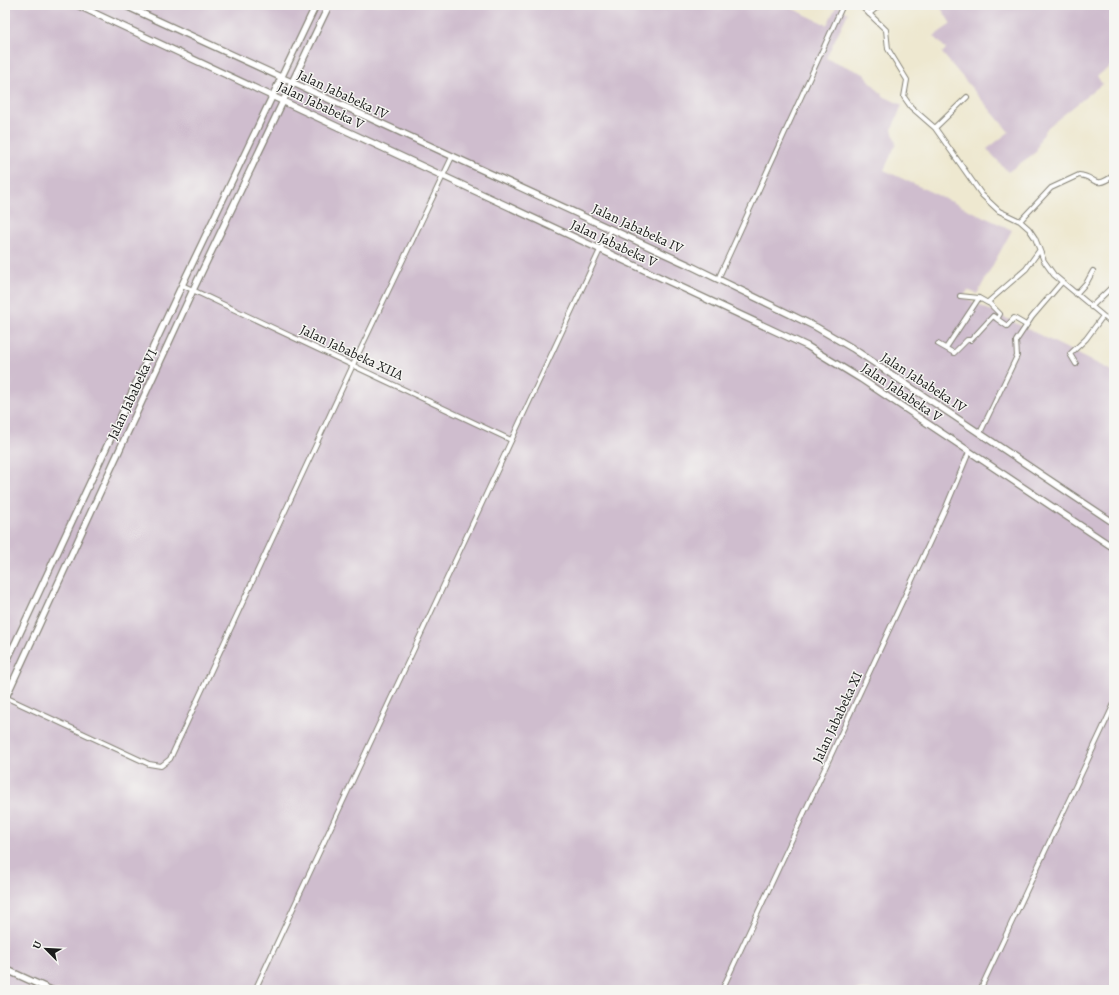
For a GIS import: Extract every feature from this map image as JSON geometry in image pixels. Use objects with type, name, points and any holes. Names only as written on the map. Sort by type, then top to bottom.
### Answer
[{"type":"street","name":"Jalan Jababeka V","points":[[77,5],[273,95],[812,349],[861,378],[1114,548]]},
{"type":"street","name":"Jalan Jababeka IV","points":[[124,5],[718,279],[834,337],[1114,523]]},
{"type":"street","name":"Jalan Jababeka VI","points":[[5,665],[182,285],[282,79],[316,5]]},
{"type":"street","name":"Jalan Jababeka VI","points":[[5,698],[193,290],[293,84],[329,5]]},
{"type":"street","points":[[718,279],[843,5]]},
{"type":"street","points":[[860,5],[887,32],[888,49],[906,80],[904,94],[905,100],[935,128],[982,195],[1002,213],[1020,221],[1032,233],[1047,267],[1062,282],[1114,325]]},
{"type":"street","points":[[869,14],[880,5]]},
{"type":"street","points":[[935,128],[966,97]]},
{"type":"street","points":[[5,698],[149,764],[161,766],[170,759],[353,365],[452,157]]},
{"type":"street","points":[[1020,221],[1056,184],[1082,175],[1096,182],[1102,182],[1114,175]]},
{"type":"street","points":[[256,990],[511,440],[611,229]]},
{"type":"street","points":[[988,303],[988,300],[1026,269],[1039,251]]},
{"type":"street","points":[[1076,294],[1087,282],[1093,271]]},
{"type":"street","points":[[980,433],[1017,356],[1015,342],[1026,326],[1062,282]]},
{"type":"street","name":"Jalan Jababeka XIIA","points":[[182,285],[511,440]]},
{"type":"street","points":[[1091,307],[1114,285]]},
{"type":"street","points":[[960,296],[980,298],[988,303],[1000,314],[996,319]]},
{"type":"street","points":[[946,348],[980,298]]},
{"type":"street","points":[[938,344],[955,353],[967,340],[971,340],[976,336],[993,316],[1005,326],[1014,318],[1026,326]]},
{"type":"street","points":[[1076,364],[1070,354],[1086,339],[1103,316]]},
{"type":"street","name":"Jalan Jababeka XI","points":[[722,990],[944,512],[970,452]]},
{"type":"street","points":[[980,990],[1114,704]]},
{"type":"street","points":[[5,969],[51,990]]},
{"type":"shaded area","points":[[5,5],[785,5],[827,25],[837,5],[848,13],[826,58],[864,74],[883,96],[902,105],[892,129],[896,144],[884,170],[1012,230],[977,294],[968,290],[963,297],[1114,372],[1114,990],[5,990]]},
{"type":"shaded area","points":[[939,5],[1114,5],[1114,74],[1111,66],[1097,76],[1102,84],[1048,127],[1040,139],[1036,152],[1008,172],[987,149],[1009,132],[942,53],[946,49],[934,36],[951,24]]}]
